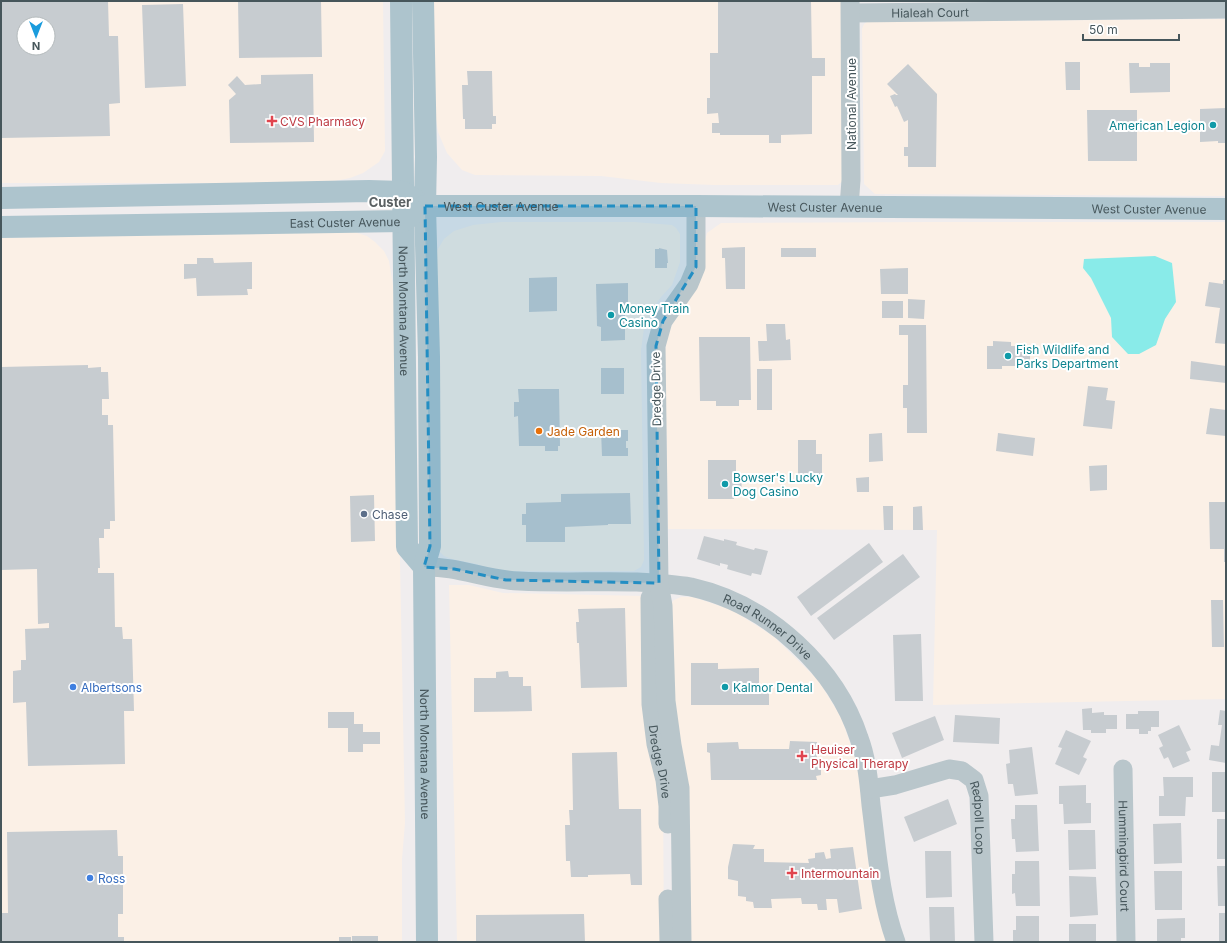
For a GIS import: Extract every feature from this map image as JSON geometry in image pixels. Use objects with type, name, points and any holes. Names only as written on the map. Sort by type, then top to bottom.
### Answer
[{"type":"main road","name":"North Montana Avenue","points":[[401,1],[407,547],[424,567]]},
{"type":"main road","name":"North Montana Avenue","points":[[423,1],[430,546],[424,567],[427,942]]},
{"type":"main road","points":[[1,198],[362,191],[404,192],[425,206]]},
{"type":"main road","name":"West Custer Avenue","points":[[425,206],[1226,209]]},
{"type":"main road","name":"East Custer Avenue","points":[[1,227],[404,221],[425,206]]},
{"type":"street","name":"Hialeah Court","points":[[850,7],[1226,9]]},
{"type":"street","name":"National Avenue","points":[[849,207],[851,180],[850,7]]},
{"type":"street","name":"Dredge Drive","points":[[682,942],[680,788],[666,701],[663,606],[659,583],[656,346],[663,321],[689,284],[696,267],[696,206]]},
{"type":"street","name":"Road Runner Drive","points":[[424,567],[448,568],[513,581],[659,583],[692,588],[716,594],[745,607],[773,623],[810,656],[831,681],[854,723],[864,755],[870,789],[880,876],[886,909],[896,942]]},
{"type":"street","name":"Dredge Drive","points":[[659,583],[650,598],[651,704],[656,744],[665,780],[668,806],[669,942]]},
{"type":"street","name":"Redpoll Loop","points":[[870,789],[896,785],[949,769],[962,771],[974,780],[979,796],[984,942]]},
{"type":"street","name":"Hummingbird Court","points":[[1123,769],[1126,942]]},
{"type":"highlighted area","points":[[425,206],[696,206],[696,267],[663,321],[656,346],[659,583],[506,580],[454,569],[424,567],[430,546]]},
{"type":"shaded area","points":[[1,1],[383,1],[385,151],[379,162],[363,173],[350,178],[325,183],[1,183]]},
{"type":"shaded area","points":[[430,1],[842,1],[845,179],[838,185],[714,185],[661,183],[601,176],[475,175],[462,170],[447,153],[438,132],[433,101]]},
{"type":"shaded area","points":[[1226,19],[1226,196],[875,194],[864,184],[862,29],[864,24],[867,22]]},
{"type":"shaded area","points":[[501,222],[634,222],[672,225],[680,234],[680,262],[672,285],[653,308],[644,328],[641,350],[644,560],[641,567],[634,571],[495,571],[477,564],[444,556],[440,552],[437,545],[435,254],[444,239],[454,231],[473,225]]},
{"type":"shaded area","points":[[1226,222],[1226,699],[933,705],[937,530],[668,529],[665,350],[668,335],[674,320],[691,298],[703,264],[704,244],[707,233],[721,223]]},
{"type":"shaded area","points":[[351,231],[367,236],[384,251],[389,261],[395,298],[405,823],[402,859],[402,942],[1,942],[1,238]]},
{"type":"shaded area","points":[[449,585],[469,585],[503,593],[644,596],[663,797],[664,942],[457,942]]},
{"type":"shaded area","points":[[681,597],[693,597],[732,610],[773,636],[818,680],[841,717],[857,763],[868,860],[874,895],[887,942],[689,942],[672,722],[671,604],[674,600]]},
{"type":"water","points":[[1155,256],[1172,263],[1176,302],[1165,319],[1156,345],[1139,354],[1128,354],[1112,337],[1111,318],[1091,278],[1083,268],[1084,259]]},
{"type":"building","points":[[1,1],[108,1],[109,36],[118,36],[120,103],[109,104],[110,136],[1,138]]},
{"type":"building","points":[[238,1],[321,1],[322,57],[239,58]]},
{"type":"building","points":[[718,1],[811,1],[812,58],[825,58],[825,76],[812,76],[812,134],[781,135],[781,143],[769,143],[769,135],[720,135],[720,133],[712,133],[712,123],[719,123],[718,113],[707,114],[707,98],[710,98],[710,53],[718,53]]},
{"type":"building","points":[[183,4],[186,86],[145,88],[142,5]]},
{"type":"building","points":[[1065,62],[1080,62],[1080,90],[1066,90]]},
{"type":"building","points":[[1129,63],[1139,63],[1139,67],[1150,67],[1150,63],[1170,63],[1170,92],[1130,93]]},
{"type":"building","points":[[908,64],[937,94],[936,167],[908,167],[908,156],[904,156],[904,147],[908,147],[908,120],[904,122],[897,106],[895,107],[890,96],[895,94],[898,95],[887,84]]},
{"type":"building","points":[[467,71],[492,71],[493,116],[496,116],[496,124],[492,124],[492,129],[465,129],[465,119],[463,119],[462,85],[468,85]]},
{"type":"building","name":"CVS Pharmacy","points":[[313,74],[314,142],[230,143],[229,100],[236,94],[228,85],[237,76],[245,85],[261,84],[261,75]]},
{"type":"building","name":"American Legion","points":[[1226,108],[1226,143],[1218,143],[1218,141],[1200,142],[1200,109]]},
{"type":"building","points":[[1087,110],[1137,110],[1137,161],[1088,161]]},
{"type":"building","points":[[745,247],[745,289],[726,289],[725,258],[722,258],[722,248]]},
{"type":"building","points":[[659,248],[667,250],[667,268],[655,268],[655,249]]},
{"type":"building","points":[[781,248],[816,248],[816,257],[781,257]]},
{"type":"building","points":[[197,258],[213,258],[214,263],[252,262],[252,289],[247,289],[248,295],[197,296],[196,278],[184,279],[184,264],[197,264]]},
{"type":"building","points":[[908,268],[908,294],[881,294],[880,269]]},
{"type":"building","points":[[557,277],[557,311],[529,312],[529,278]]},
{"type":"building","points":[[1223,280],[1226,280],[1226,344],[1215,343],[1220,308],[1205,306],[1209,282],[1223,284]]},
{"type":"building","name":"Money Train Casino","points":[[628,283],[628,307],[625,307],[625,340],[601,341],[601,327],[597,326],[596,284]]},
{"type":"building","points":[[908,299],[925,300],[924,319],[908,318]]},
{"type":"building","points":[[882,301],[903,301],[903,318],[882,318]]},
{"type":"building","points":[[766,324],[785,324],[786,340],[790,339],[791,360],[759,361],[758,341],[767,341]]},
{"type":"building","points":[[899,325],[926,325],[927,433],[907,433],[907,408],[903,408],[903,385],[908,385],[908,335],[899,335]]},
{"type":"building","points":[[699,337],[750,337],[751,400],[739,400],[739,406],[716,406],[716,401],[700,401]]},
{"type":"building","name":"Fish Wildlife and Parks Department","points":[[993,341],[1011,342],[1011,346],[1030,346],[1030,366],[1002,366],[1002,369],[987,369],[987,346],[993,346]]},
{"type":"building","points":[[1191,361],[1226,366],[1226,383],[1190,379]]},
{"type":"building","points":[[88,365],[88,368],[101,367],[101,372],[108,372],[109,399],[102,399],[102,415],[108,415],[108,425],[113,425],[115,521],[110,521],[110,529],[104,529],[104,538],[99,538],[100,568],[98,568],[98,573],[114,573],[115,627],[122,627],[123,639],[132,639],[134,711],[124,711],[125,764],[28,766],[26,702],[13,703],[13,671],[21,670],[21,660],[26,660],[25,629],[49,628],[49,623],[38,624],[37,569],[1,570],[1,367]]},
{"type":"building","points":[[601,368],[624,368],[624,394],[601,394]]},
{"type":"building","points":[[757,369],[772,369],[772,410],[757,410]]},
{"type":"building","points":[[1088,386],[1108,388],[1106,400],[1115,401],[1112,429],[1083,426]]},
{"type":"building","name":"Jade Garden","points":[[518,389],[559,389],[560,446],[558,446],[558,451],[545,451],[545,446],[519,446],[518,416],[514,417],[514,402],[519,402]]},
{"type":"building","points":[[1210,408],[1226,410],[1226,436],[1206,434]]},
{"type":"building","points":[[601,430],[628,430],[628,441],[626,441],[626,448],[628,448],[628,456],[602,456]]},
{"type":"building","points":[[882,433],[883,461],[869,462],[869,434]]},
{"type":"building","points":[[998,433],[1035,438],[1033,456],[996,451]]},
{"type":"building","points":[[798,440],[816,440],[816,454],[822,454],[822,478],[798,478]]},
{"type":"building","name":"Bowser's Lucky Dog Casino","points":[[708,460],[736,460],[736,472],[741,472],[742,495],[734,495],[734,499],[708,499]]},
{"type":"building","points":[[1107,465],[1107,490],[1090,491],[1089,466]]},
{"type":"building","points":[[869,477],[869,492],[857,492],[856,478]]},
{"type":"building","points":[[630,493],[631,524],[565,527],[565,542],[526,542],[526,525],[522,525],[522,514],[526,514],[526,503],[561,502],[561,494]]},
{"type":"building","points":[[374,495],[375,541],[351,542],[350,496]]},
{"type":"building","points":[[1209,502],[1225,502],[1226,562],[1224,562],[1224,549],[1210,549]]},
{"type":"building","points":[[883,506],[893,506],[893,530],[884,530]]},
{"type":"building","points":[[922,506],[923,530],[913,530],[913,507]]},
{"type":"building","points":[[704,536],[724,541],[724,539],[737,542],[736,545],[754,550],[755,548],[768,551],[761,575],[752,573],[751,576],[727,569],[728,565],[720,563],[720,566],[697,559]]},
{"type":"building","points":[[869,543],[883,562],[811,616],[797,597]]},
{"type":"building","points":[[903,554],[920,577],[834,640],[817,618]]},
{"type":"building","points":[[1211,600],[1223,600],[1224,647],[1212,647]]},
{"type":"building","points":[[625,608],[627,687],[581,688],[579,643],[577,643],[576,622],[579,622],[578,609]]},
{"type":"building","points":[[921,634],[923,701],[895,701],[893,635]]},
{"type":"building","name":"Kalmor Dental","points":[[691,663],[718,663],[718,669],[759,668],[759,690],[769,690],[769,705],[691,705]]},
{"type":"building","points":[[508,671],[509,677],[523,677],[523,686],[531,686],[532,711],[474,712],[474,678],[496,678],[496,672]]},
{"type":"building","points":[[1092,708],[1092,713],[1104,712],[1104,715],[1117,715],[1117,729],[1106,729],[1106,733],[1091,733],[1091,730],[1083,730],[1082,709]]},
{"type":"building","points":[[1220,710],[1226,711],[1226,763],[1209,760],[1211,745],[1219,746],[1222,725],[1218,725]]},
{"type":"building","points":[[1138,711],[1159,711],[1159,727],[1151,727],[1151,731],[1148,731],[1148,734],[1139,734],[1139,729],[1126,729],[1126,714],[1138,714]]},
{"type":"building","points":[[328,712],[354,712],[354,724],[363,724],[363,732],[380,732],[380,744],[363,744],[363,752],[348,752],[348,728],[328,728]]},
{"type":"building","points":[[955,715],[1000,718],[999,744],[953,742]]},
{"type":"building","points":[[935,716],[944,740],[902,758],[892,733]]},
{"type":"building","points":[[1179,725],[1191,750],[1186,752],[1190,761],[1173,768],[1168,757],[1164,759],[1159,748],[1163,746],[1158,735]]},
{"type":"building","points":[[1066,730],[1091,741],[1083,757],[1087,759],[1079,775],[1055,764],[1062,748],[1058,747]]},
{"type":"building","points":[[790,741],[817,742],[817,758],[821,759],[821,775],[816,776],[817,780],[711,780],[710,753],[707,752],[707,743],[738,742],[739,749],[789,749]]},
{"type":"building","points":[[1032,747],[1038,794],[1015,796],[1013,784],[1008,784],[1006,764],[1010,763],[1009,750]]},
{"type":"building","points":[[617,752],[619,809],[641,809],[642,885],[631,885],[630,874],[571,877],[570,861],[566,861],[565,825],[570,825],[569,810],[573,810],[572,753]]},
{"type":"building","points":[[1212,772],[1226,772],[1226,812],[1212,812]]},
{"type":"building","points":[[1163,777],[1193,777],[1193,797],[1186,797],[1185,816],[1159,816],[1159,796],[1164,796]]},
{"type":"building","points":[[1086,785],[1086,803],[1091,803],[1091,823],[1064,824],[1063,804],[1059,804],[1059,786]]},
{"type":"building","points":[[948,799],[957,824],[914,842],[904,817]]},
{"type":"building","points":[[1015,805],[1037,805],[1039,851],[1016,852],[1015,839],[1012,839],[1011,819],[1015,819]]},
{"type":"building","points":[[1217,819],[1226,819],[1226,859],[1217,859]]},
{"type":"building","points":[[1181,823],[1182,863],[1154,864],[1153,824]]},
{"type":"building","points":[[117,830],[118,856],[123,856],[123,914],[118,914],[118,937],[124,937],[124,942],[1,942],[1,913],[8,913],[7,832]]},
{"type":"building","points":[[1068,830],[1095,830],[1096,869],[1069,870]]},
{"type":"building","name":"Intermountain","points":[[733,844],[755,845],[753,849],[764,849],[764,862],[809,863],[808,859],[815,858],[815,853],[824,852],[826,859],[831,858],[830,849],[853,847],[862,909],[839,913],[837,899],[826,899],[827,910],[818,910],[817,904],[802,904],[801,898],[771,899],[772,908],[754,908],[753,902],[746,901],[746,897],[738,896],[738,881],[728,879],[728,867]]},
{"type":"building","points":[[925,851],[951,851],[952,897],[926,898]]},
{"type":"building","points":[[1015,861],[1039,861],[1040,906],[1016,906],[1015,893],[1012,894],[1012,874],[1015,874]]},
{"type":"building","points":[[1217,866],[1226,866],[1226,906],[1218,906]]},
{"type":"building","points":[[1154,871],[1182,871],[1182,910],[1155,910]]},
{"type":"building","points":[[1069,876],[1096,877],[1098,915],[1070,917]]},
{"type":"building","points":[[929,907],[954,907],[955,942],[930,942]]},
{"type":"building","points":[[1219,913],[1226,913],[1226,942],[1219,942]]},
{"type":"building","points":[[584,914],[585,942],[476,942],[476,915]]},
{"type":"building","points":[[1016,916],[1039,916],[1039,942],[1013,942],[1013,930],[1016,930]]},
{"type":"building","points":[[1185,918],[1185,938],[1181,938],[1181,942],[1157,942],[1157,919]]},
{"type":"building","points":[[1069,924],[1096,924],[1096,942],[1069,942]]},
{"type":"building","points":[[352,936],[378,936],[378,942],[352,942]]},
{"type":"building","points":[[339,937],[351,937],[351,942],[339,942]]},
{"type":"place","name":"CVS Pharmacy","points":[[272,121]]},
{"type":"place","name":"American Legion","points":[[1213,125]]},
{"type":"place","name":"Money Train Casino","points":[[611,315]]},
{"type":"place","name":"Fish Wildlife and Parks Department","points":[[1008,356]]},
{"type":"place","name":"Jade Garden","points":[[539,431]]},
{"type":"place","name":"Bowser's Lucky Dog Casino","points":[[725,484]]},
{"type":"place","name":"Chase","points":[[364,514]]},
{"type":"place","name":"Albertsons","points":[[73,687]]},
{"type":"place","name":"Kalmor Dental","points":[[725,687]]},
{"type":"place","name":"Heuiser Physical Therapy","points":[[802,756]]},
{"type":"place","name":"Intermountain","points":[[792,873]]},
{"type":"place","name":"Ross","points":[[90,878]]},
{"type":"district","name":"Custer","points":[[390,202]]}]
